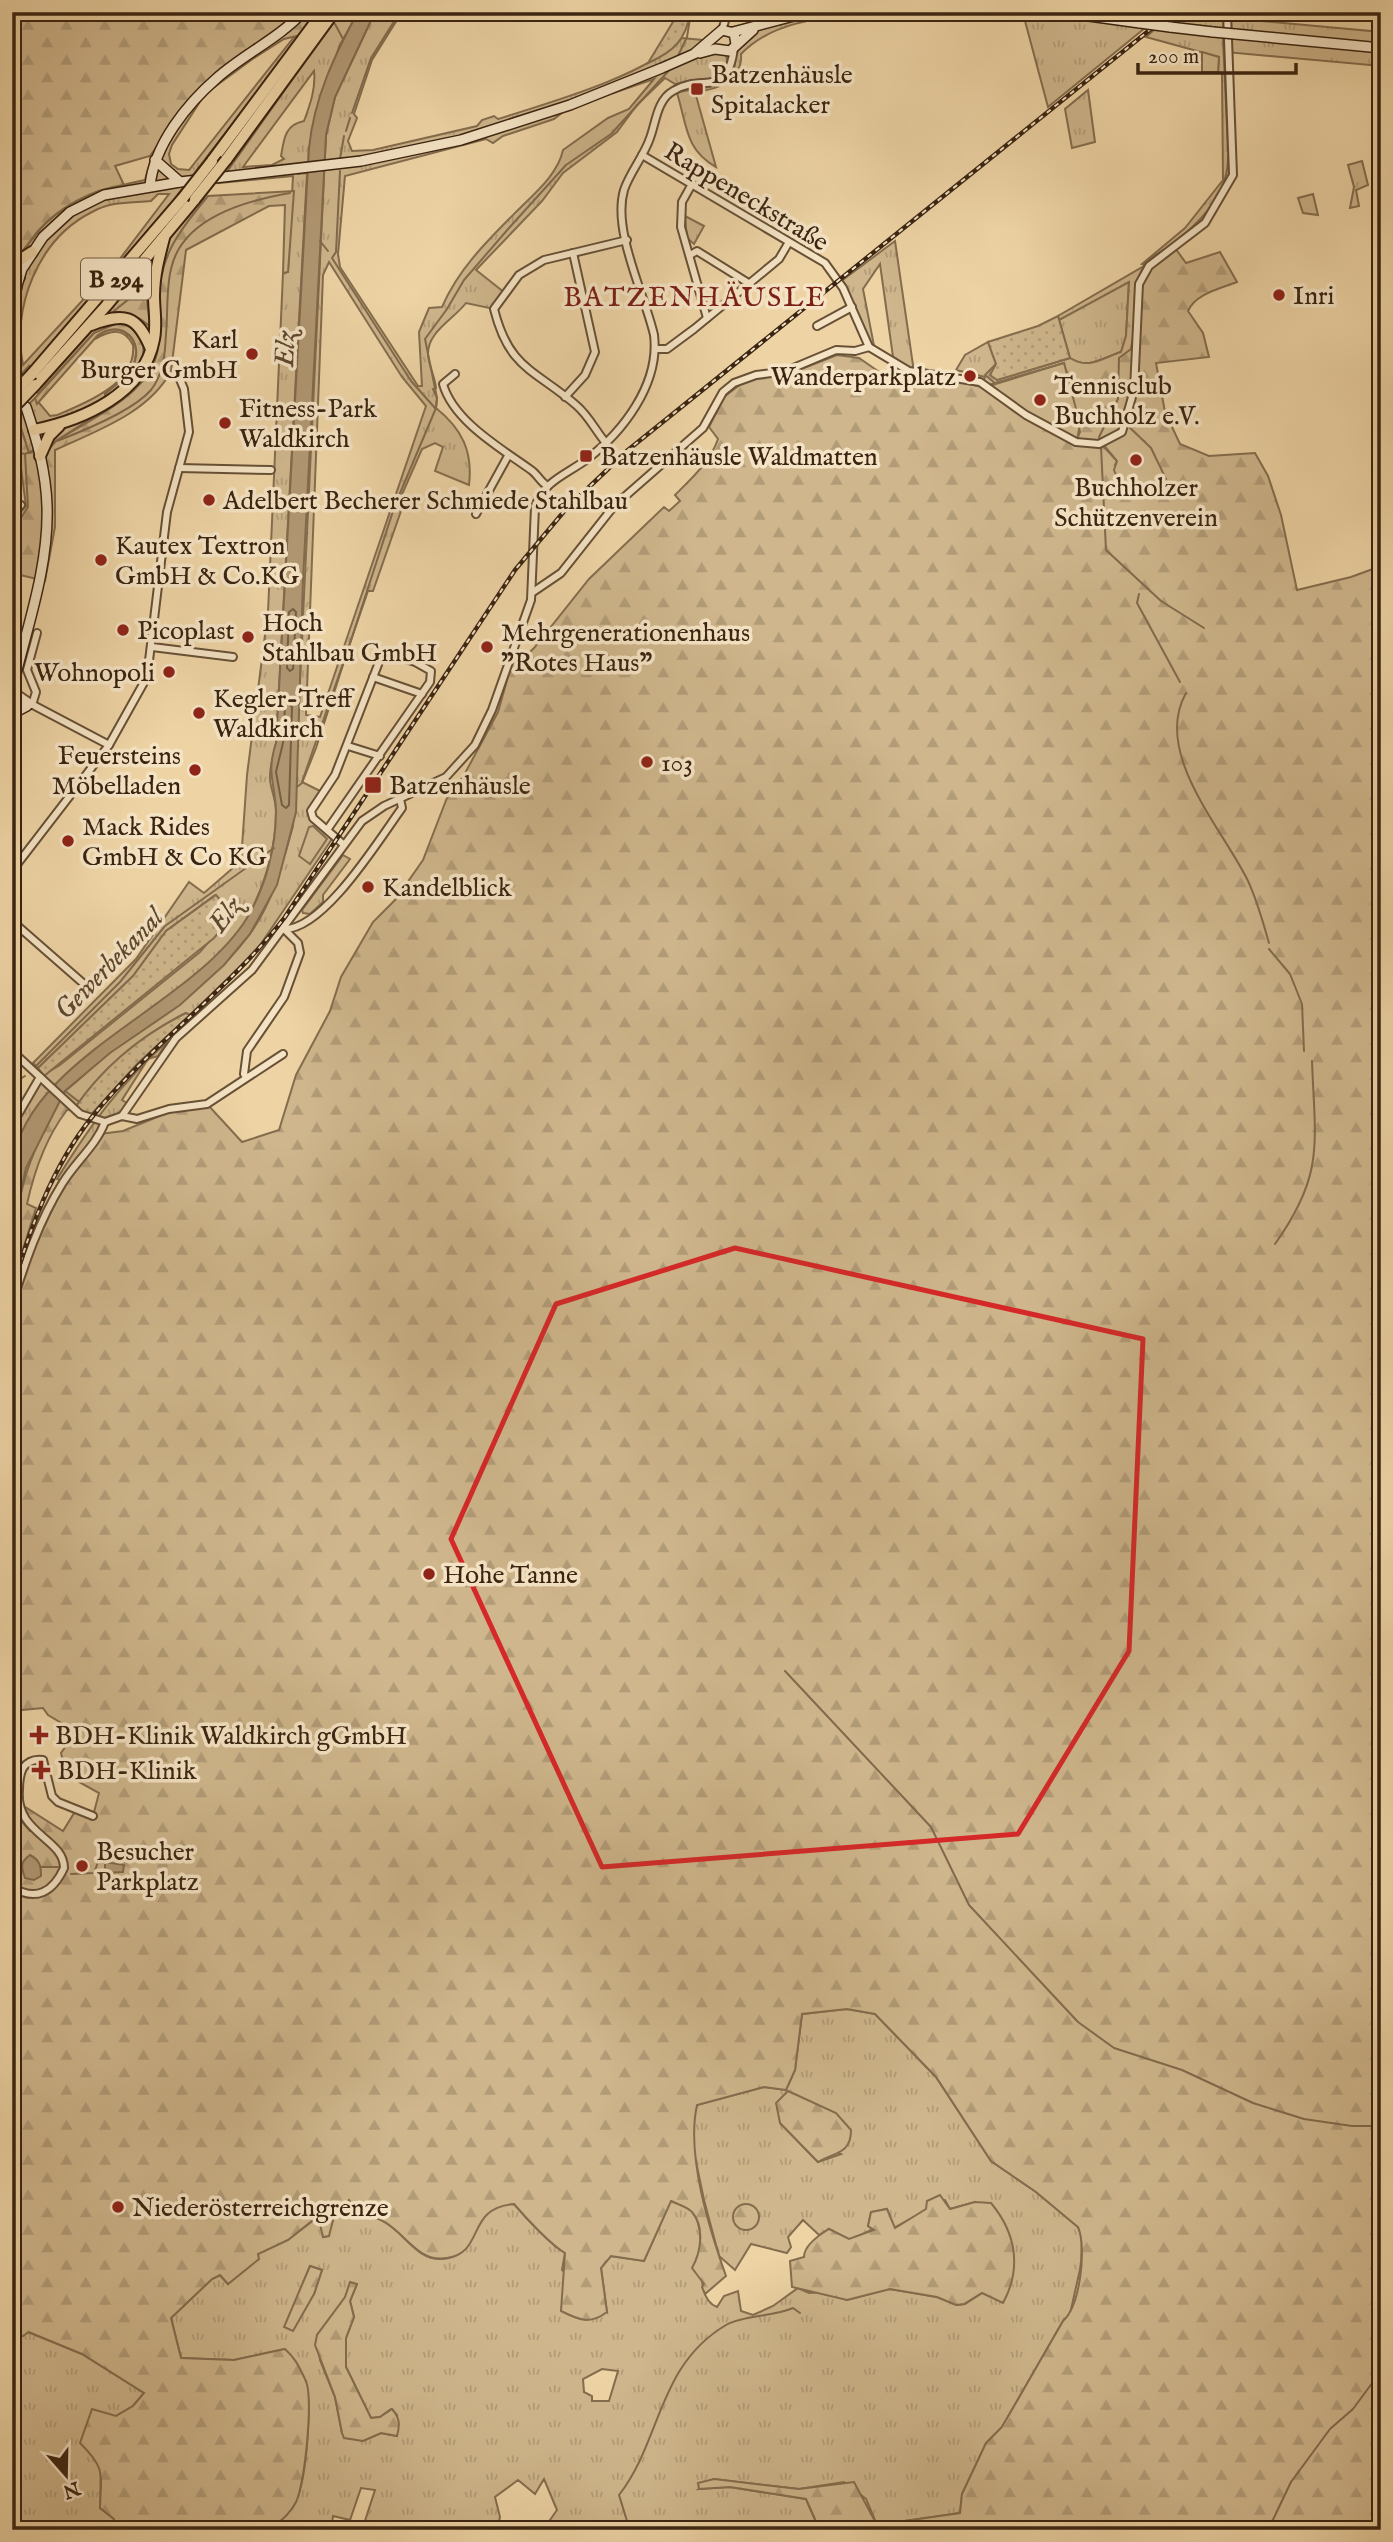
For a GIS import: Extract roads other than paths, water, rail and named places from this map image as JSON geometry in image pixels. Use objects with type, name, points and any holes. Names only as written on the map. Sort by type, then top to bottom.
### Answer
[{"type":"highway","name":"B 294","points":[[12,409],[33,379],[212,161],[323,12]]},
{"type":"highway","name":"B 294","points":[[12,395],[89,326],[164,238],[226,160],[334,12]]},
{"type":"highway","points":[[35,433],[56,429],[93,410],[122,391],[140,372],[151,349],[156,329],[155,279],[164,238]]},
{"type":"highway","points":[[12,265],[32,252]]},
{"type":"highway","points":[[89,326],[110,318],[127,318],[144,331],[151,349]]},
{"type":"highway","points":[[40,456],[56,429]]},
{"type":"main road","points":[[153,185],[155,162],[169,135],[217,77],[272,39],[303,12]]},
{"type":"main road","points":[[12,302],[15,281],[32,252],[53,226],[83,204],[112,192],[153,185],[331,166],[461,140],[570,104],[662,68],[694,54],[728,31],[754,29],[809,12]]},
{"type":"main road","points":[[1059,12],[1213,32],[1381,48]]},
{"type":"main road","points":[[694,54],[729,51],[754,29]]},
{"type":"main road","points":[[728,31],[729,51]]},
{"type":"main road","points":[[714,40],[729,51]]},
{"type":"main road","points":[[155,162],[180,182]]},
{"type":"main road","points":[[12,359],[16,376]]},
{"type":"main road","points":[[12,690],[15,668],[46,547],[47,508],[40,456],[26,407]]},
{"type":"main road","points":[[12,713],[30,705]]},
{"type":"street","points":[[533,592],[561,573],[614,506],[703,428],[723,392],[734,383],[755,375],[786,371],[836,350],[855,351],[869,347],[909,371],[951,375],[988,386],[1026,415],[1069,440],[1091,446],[1122,432],[1128,419],[1138,343],[1136,301],[1139,284],[1149,266],[1205,223],[1233,175],[1227,12]]},
{"type":"street","points":[[727,15],[728,31]]},
{"type":"street","points":[[122,1116],[176,1038],[252,970],[343,844],[366,818],[446,777],[467,756],[492,709],[533,592],[535,507],[546,485],[606,443],[629,415],[651,376],[656,349],[649,314],[626,240],[622,218],[624,192],[642,155],[656,114],[669,93],[719,80],[730,71],[729,51]]},
{"type":"street","name":"Rappeneckstraße","points":[[642,155],[831,268],[869,347]]},
{"type":"street","points":[[692,184],[680,215],[699,300],[707,318]]},
{"type":"street","points":[[606,443],[588,418],[514,358],[501,337],[494,310],[519,275],[544,260],[626,240]]},
{"type":"street","points":[[656,349],[667,349],[750,284],[779,259],[789,242]]},
{"type":"street","points":[[690,254],[697,251],[750,284]]},
{"type":"street","points":[[565,397],[585,375],[595,352],[573,253]]},
{"type":"street","points":[[817,326],[852,307]]},
{"type":"street","points":[[456,374],[443,384],[446,393],[486,439],[533,471],[546,485]]},
{"type":"street","points":[[12,871],[109,745],[147,677],[167,512],[189,423],[178,377]]},
{"type":"street","points":[[476,514],[509,456]]},
{"type":"street","points":[[179,468],[271,470]]},
{"type":"street","points":[[12,514],[21,505]]},
{"type":"street","points":[[30,705],[36,692],[27,670],[37,632]]},
{"type":"street","points":[[152,647],[233,657]]},
{"type":"street","points":[[327,830],[422,694],[432,677],[431,671],[415,662],[386,653],[373,677],[335,775],[311,811],[313,818],[343,844]]},
{"type":"street","points":[[373,677],[422,694]]},
{"type":"street","points":[[12,690],[30,705]]},
{"type":"street","points":[[12,698],[109,745]]},
{"type":"street","points":[[348,746],[380,756]]},
{"type":"street","points":[[284,929],[302,926],[343,887],[402,807],[400,799]]},
{"type":"street","points":[[12,921],[92,991]]},
{"type":"street","points":[[246,1077],[244,1074],[247,1051],[284,997],[300,953],[298,943],[284,929]]},
{"type":"street","points":[[13,1052],[72,1107],[88,1118],[105,1122],[122,1116],[136,1119],[170,1108],[207,1104],[283,1054]]},
{"type":"street","points":[[13,1124],[42,1079]]},
{"type":"street","points":[[12,1304],[50,1204],[105,1122]]},
{"type":"street","points":[[12,1887],[32,1895],[46,1892],[55,1885],[64,1868],[61,1853],[25,1821],[19,1808],[20,1779],[29,1762],[43,1760],[48,1790],[58,1802],[93,1816]]},
{"type":"water","points":[[358,12],[375,12],[335,97],[326,135],[303,580],[296,812],[277,885],[250,934],[224,965],[180,1005],[110,1053],[65,1091],[26,1168],[12,1233],[12,1164],[24,1126],[48,1093],[79,1062],[189,979],[221,950],[247,918],[260,893],[269,866],[276,825],[272,763],[276,743],[309,148],[315,112],[326,78]]},
{"type":"water","points":[[30,1855],[38,1861],[41,1869],[41,1876],[34,1880],[25,1878],[22,1868],[24,1860]]},
{"type":"water","points":[[105,1862],[124,1865],[123,1872],[105,1873]]},
{"type":"waterway","points":[[352,113],[371,58],[400,12]]},
{"type":"waterway","points":[[677,58],[687,37],[691,12]]},
{"type":"waterway","points":[[1223,29],[1224,13]]},
{"type":"waterway","points":[[335,24],[343,39]]},
{"type":"waterway","points":[[1223,38],[1228,149]]},
{"type":"waterway","points":[[297,787],[302,783],[316,748],[395,505],[436,408],[437,398],[425,339],[464,280],[566,165],[611,134],[673,66]]},
{"type":"waterway","points":[[346,131],[350,118]]},
{"type":"waterway","points":[[340,159],[344,136]]},
{"type":"waterway","points":[[1180,238],[1199,221],[1214,202],[1225,180],[1228,155]]},
{"type":"waterway","points":[[340,171],[336,252],[332,258],[411,381],[435,408]]},
{"type":"waterway","points":[[57,441],[120,413],[151,390],[161,370],[164,356],[171,269],[177,251],[188,237],[202,225],[235,207],[290,193]]},
{"type":"waterway","points":[[320,241],[328,251]]},
{"type":"waterway","points":[[1136,284],[1146,261],[1173,244]]},
{"type":"waterway","points":[[1100,441],[1099,437],[1118,399],[1119,358],[1131,349],[1134,331]]},
{"type":"waterway","points":[[1101,447],[1106,550],[1161,601],[1204,628]]},
{"type":"waterway","points":[[12,452],[25,454],[34,450]]},
{"type":"waterway","points":[[12,532],[28,507],[25,454]]},
{"type":"waterway","points":[[1139,594],[1137,603],[1180,682]]},
{"type":"waterway","points":[[1186,693],[1178,716],[1178,740],[1184,765],[1208,814],[1248,881],[1269,943]]},
{"type":"waterway","name":"Gewerbekanal","points":[[36,1066],[120,982],[165,926],[274,848]]},
{"type":"waterway","points":[[1269,949],[1290,974],[1302,1004],[1304,1051]]},
{"type":"waterway","points":[[1275,1244],[1291,1219],[1309,1177],[1315,1136],[1312,1061]]},
{"type":"waterway","name":"Gewerbekanal","points":[[12,1084],[25,1076]]},
{"type":"waterway","points":[[785,1671],[931,1827],[969,1905],[1078,2022],[1114,2048],[1182,2070],[1253,2103],[1304,2119],[1352,2126],[1381,2126]]},
{"type":"waterway","points":[[71,1874],[94,1873],[98,1862],[103,1863]]},
{"type":"waterway","points":[[41,1867],[58,1867]]},
{"type":"waterway","points":[[620,2530],[627,2521],[619,2495],[633,2474],[673,2382],[686,2361],[703,2342],[733,2322],[793,2308],[800,2313]]},
{"type":"waterway","points":[[1268,2530],[1291,2482],[1330,2429],[1353,2409],[1381,2371]]},
{"type":"railway","points":[[12,1291],[43,1200],[78,1136],[115,1090],[239,969],[285,917],[515,570],[566,509],[628,450],[1172,12]]},
{"type":"place","name":"Batzenhäusle Spitalacker","points":[[697,89]]},
{"type":"place","name":"Inri","points":[[1279,295]]},
{"type":"place","name":"Karl Burger GmbH","points":[[252,354]]},
{"type":"place","name":"Wanderparkplatz","points":[[970,376]]},
{"type":"place","name":"Tennisclub Buchholz e.V.","points":[[1040,400]]},
{"type":"place","name":"Fitness-Park Waldkirch","points":[[225,423]]},
{"type":"place","name":"Batzenhäusle Waldmatten","points":[[586,456]]},
{"type":"place","name":"Buchholzer Schützenverein","points":[[1136,460]]},
{"type":"place","name":"Adelbert Becherer Schmiede Stahlbau","points":[[209,500]]},
{"type":"place","name":"Kautex Textron GmbH & Co.KG","points":[[101,560]]},
{"type":"place","name":"Picoplast","points":[[123,630]]},
{"type":"place","name":"Hoch Stahlbau GmbH","points":[[248,637]]},
{"type":"place","name":"Mehrgenerationenhaus \"Rotes Haus\"","points":[[487,647]]},
{"type":"place","name":"Wohnopoli","points":[[169,672]]},
{"type":"place","name":"Kegler-Treff Waldkirch","points":[[199,713]]},
{"type":"place","name":"103","points":[[647,762]]},
{"type":"place","name":"Feuersteins Möbelladen","points":[[195,770]]},
{"type":"place","name":"Batzenhäusle","points":[[373,785]]},
{"type":"place","name":"Mack Rides GmbH & Co KG","points":[[68,841]]},
{"type":"place","name":"Kandelblick","points":[[368,887]]},
{"type":"place","name":"Hohe Tanne","points":[[429,1574]]},
{"type":"place","name":"BDH-Klinik Waldkirch gGmbH","points":[[39,1735]]},
{"type":"place","name":"BDH-Klinik","points":[[41,1770]]},
{"type":"place","name":"Besucher Parkplatz","points":[[82,1866]]},
{"type":"place","name":"Niederösterreichgrenze","points":[[118,2207]]},
{"type":"district","name":"BATZENHÄUSLE","points":[[695,296]]},
{"type":"water label","name":"Elz","points":[[284,349]]},
{"type":"water label","name":"Elz","points":[[224,914]]}]
